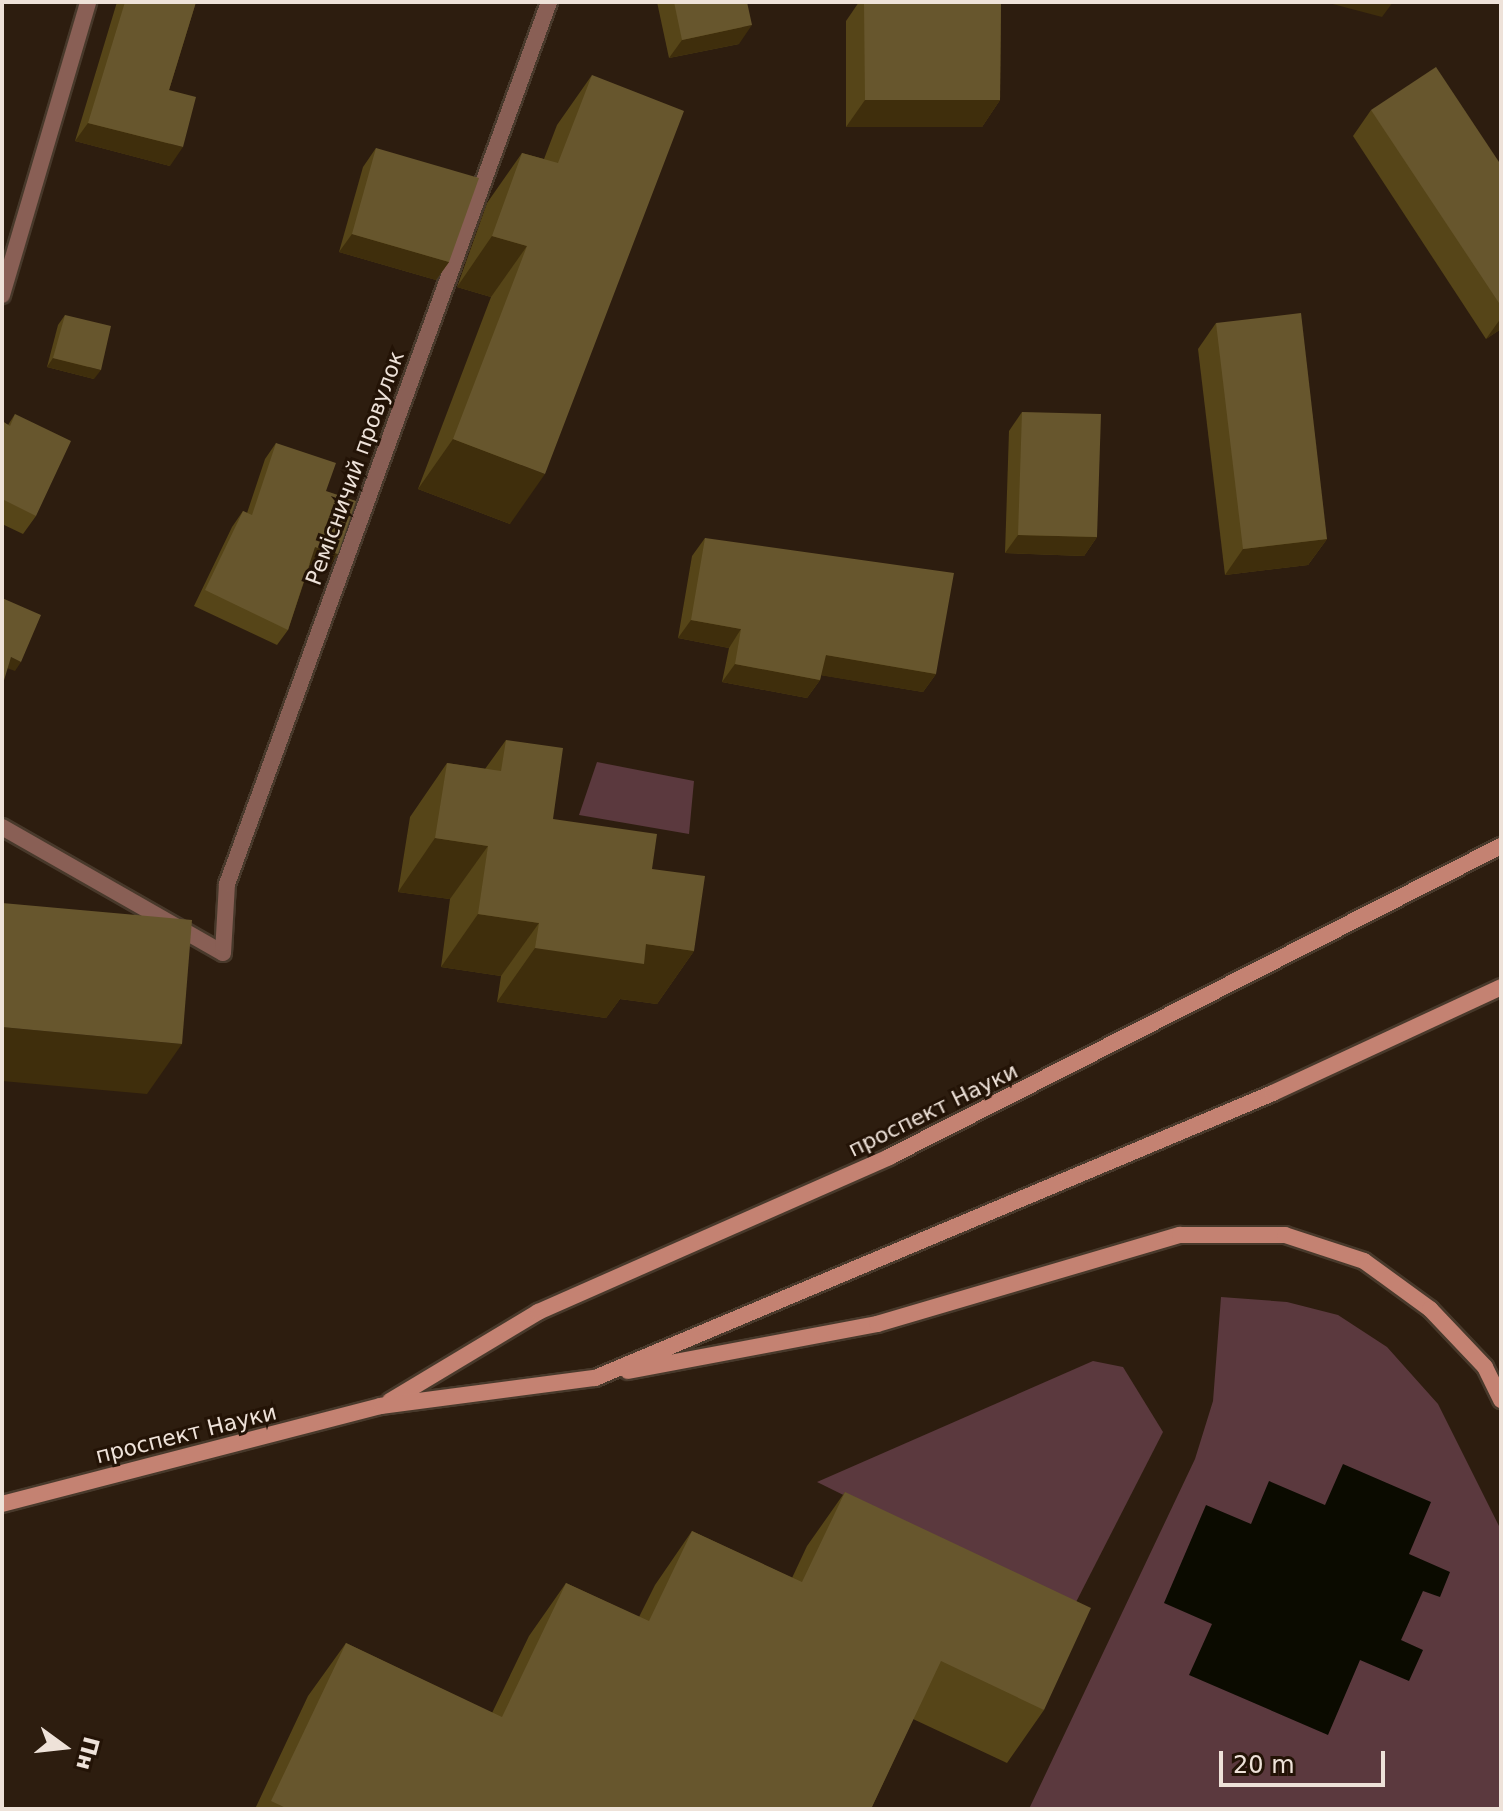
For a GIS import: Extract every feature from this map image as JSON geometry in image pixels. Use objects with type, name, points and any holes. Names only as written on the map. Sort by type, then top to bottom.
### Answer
[{"type":"main road","name":"проспект Науки","points":[[381,1406],[538,1312],[889,1157],[1501,846]]},
{"type":"main road","name":"проспект Науки","points":[[2,1504],[381,1406],[595,1378],[1273,1093],[1501,987]]},
{"type":"main road","points":[[595,1378],[877,1324],[1180,1235],[1285,1235],[1364,1261],[1430,1309],[1485,1367],[1501,1400]]},
{"type":"street","points":[[2,295],[88,2]]},
{"type":"street","name":"Ремісничий провулок","points":[[2,827],[223,953],[227,884],[549,2]]},
{"type":"shaded area","points":[[597,762],[694,781],[689,834],[579,815]]},
{"type":"shaded area","points":[[1221,1297],[1287,1302],[1338,1315],[1387,1347],[1438,1404],[1501,1530],[1501,1809],[1029,1809],[1195,1459],[1213,1401]]},
{"type":"shaded area","points":[[1093,1361],[1123,1367],[1163,1432],[1073,1608],[817,1482]]},
{"type":"shaded area","points":[[1343,1464],[1431,1502],[1409,1554],[1450,1572],[1440,1597],[1423,1591],[1401,1640],[1423,1650],[1409,1681],[1360,1660],[1328,1735],[1189,1675],[1212,1624],[1164,1603],[1206,1505],[1251,1524],[1269,1481],[1325,1505]]},
{"type":"building","points":[[125,2],[196,2],[169,90],[196,97],[183,147],[88,123]]},
{"type":"building","points":[[674,2],[747,2],[752,25],[682,40]]},
{"type":"building","points":[[864,2],[1001,2],[1000,100],[865,100]]},
{"type":"building","points":[[1436,67],[1501,165],[1501,306],[1371,110]]},
{"type":"building","points":[[592,75],[684,111],[545,474],[453,439],[527,246],[492,236],[522,153],[558,163]]},
{"type":"building","points":[[376,148],[479,178],[449,262],[352,234]]},
{"type":"building","points":[[1301,313],[1327,539],[1243,549],[1216,323]]},
{"type":"building","points":[[65,315],[111,326],[101,370],[53,358]]},
{"type":"building","points":[[1022,412],[1101,414],[1097,537],[1018,535]]},
{"type":"building","points":[[15,414],[71,441],[36,516],[2,499],[2,421],[10,426]]},
{"type":"building","points":[[276,443],[336,463],[326,491],[356,501],[338,554],[315,547],[288,630],[205,590],[243,511],[252,515]]},
{"type":"building","points":[[705,538],[954,573],[936,674],[826,655],[820,680],[735,664],[741,629],[691,620]]},
{"type":"building","points":[[2,598],[41,615],[21,662],[11,657],[2,687]]},
{"type":"building","points":[[506,740],[563,748],[553,819],[657,834],[652,869],[705,876],[694,951],[646,944],[644,964],[535,948],[539,923],[478,914],[488,846],[435,838],[447,763],[501,771]]},
{"type":"building","points":[[2,903],[192,920],[182,1044],[2,1027]]},
{"type":"building","points":[[845,1492],[1091,1608],[1044,1710],[941,1661],[871,1809],[288,1809],[271,1801],[346,1643],[502,1717],[566,1583],[649,1621],[692,1531],[802,1582]]}]
